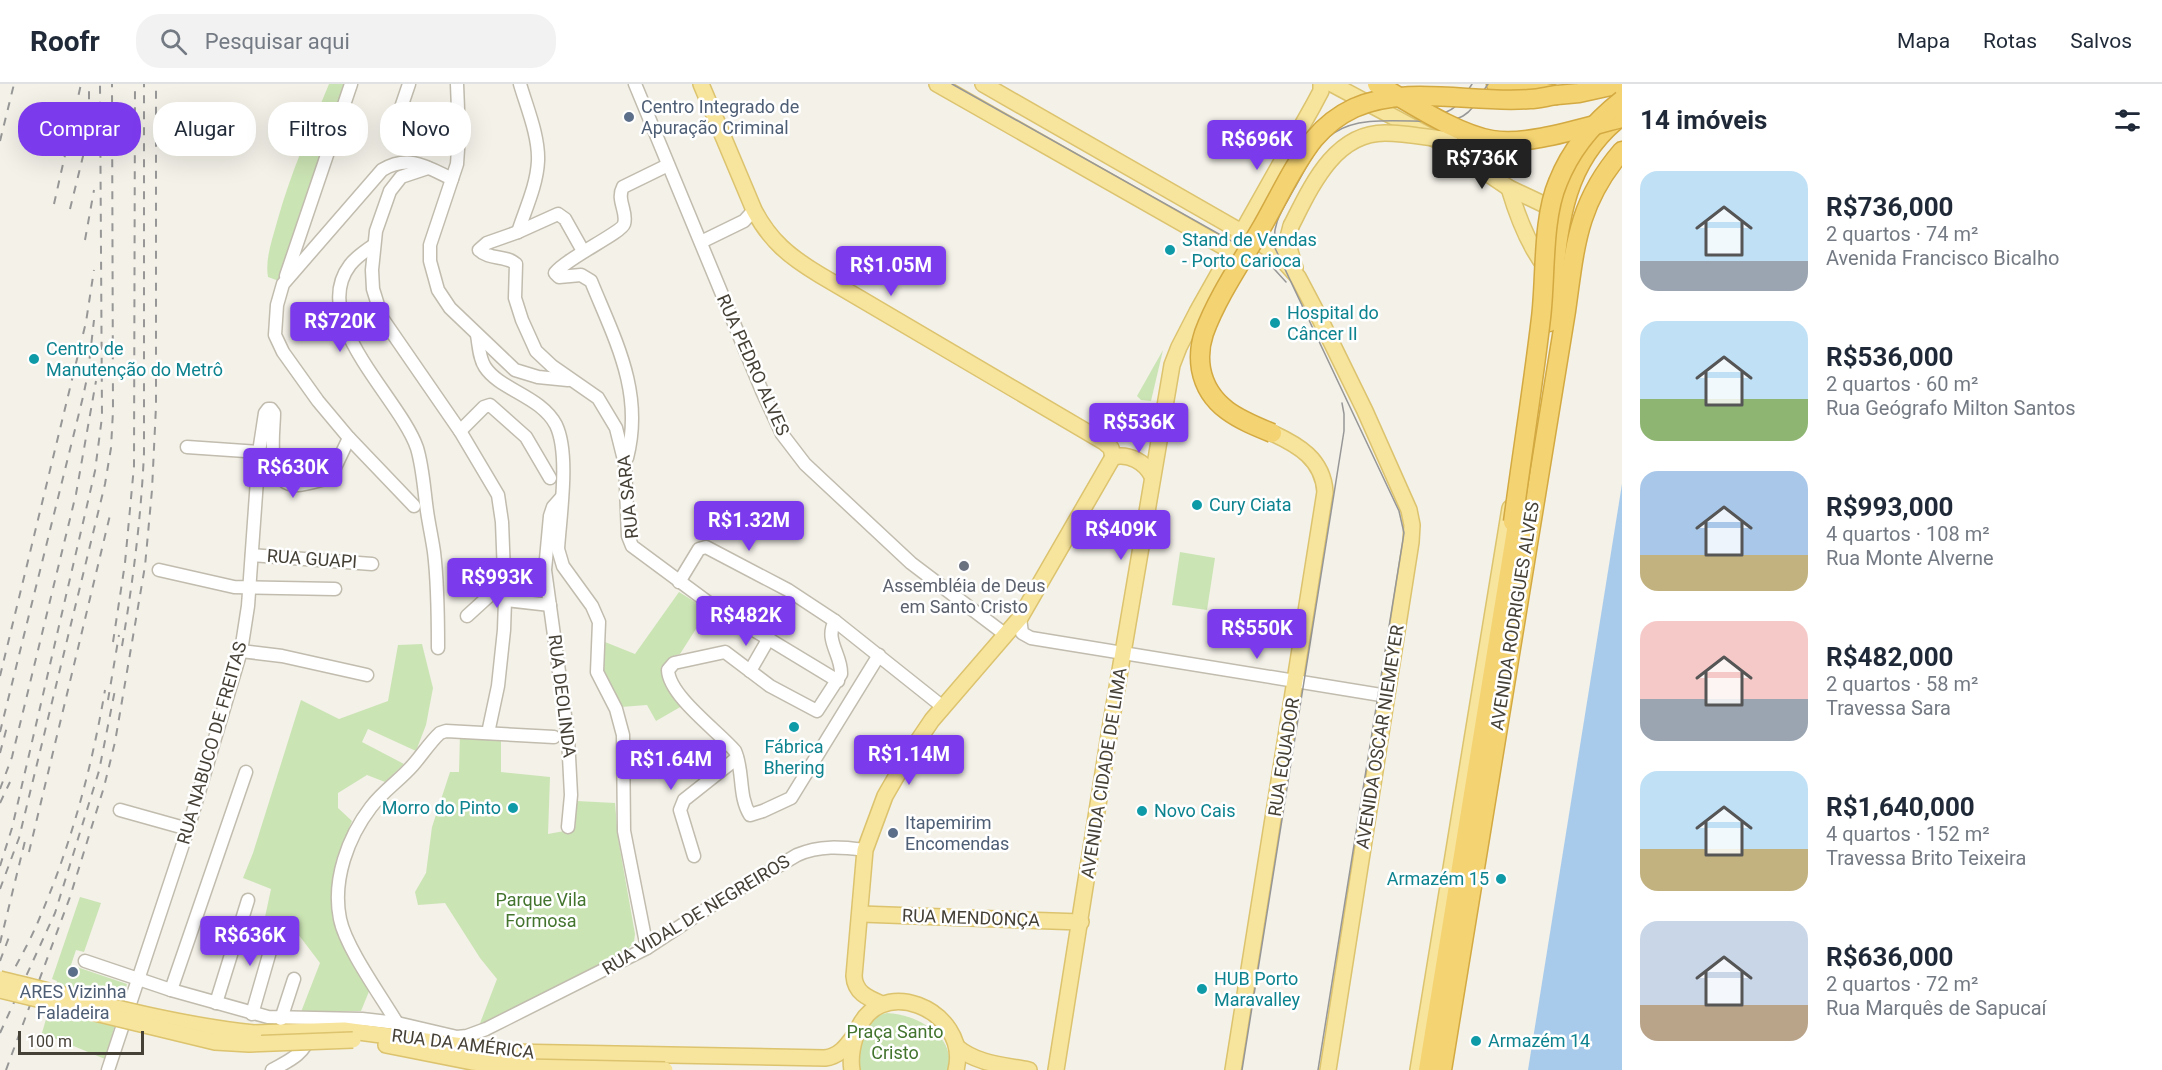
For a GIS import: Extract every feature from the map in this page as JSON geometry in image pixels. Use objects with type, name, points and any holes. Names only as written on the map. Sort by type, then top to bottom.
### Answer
[{"type":"highway","points":[[1377,84],[1440,120],[1491,140],[1518,141],[1537,138],[1622,117]]},
{"type":"highway","points":[[1496,84],[1557,95]]},
{"type":"highway","points":[[1272,433],[1238,418],[1215,399],[1203,376],[1200,359],[1201,346],[1206,327],[1221,299],[1316,137],[1348,111],[1384,99],[1413,97],[1530,99],[1579,93],[1620,84]]},
{"type":"highway","points":[[1507,587],[1513,522],[1541,316],[1551,205],[1558,181],[1573,152],[1592,128],[1622,100]]},
{"type":"highway","name":"AVENIDA RODRIGUES ALVES","points":[[1428,1070],[1545,348],[1560,219],[1571,184],[1586,156],[1603,132],[1622,117]]},
{"type":"highway","name":"AVENIDA RODRIGUES ALVES","points":[[1442,1070],[1576,240],[1591,195],[1607,169],[1622,152]]},
{"type":"main road","points":[[701,84],[754,210],[763,228],[772,238],[802,264],[1104,442],[1111,448],[1113,457],[1020,618],[925,730],[894,779],[872,828],[866,850],[855,983],[862,994],[882,1004]]},
{"type":"main road","points":[[937,84],[1231,251]]},
{"type":"main road","points":[[983,84],[1242,232],[1278,255],[1298,277]]},
{"type":"main road","name":"AVENIDA CIDADE DE LIMA","points":[[1056,1070],[1152,476],[1174,359],[1186,332],[1313,106],[1321,91],[1321,84]]},
{"type":"main road","points":[[1332,84],[1444,144],[1509,188],[1543,204],[1560,219]]},
{"type":"main road","points":[[1298,277],[1287,246],[1287,235],[1328,163],[1340,150],[1358,138],[1387,133],[1450,141],[1491,140]]},
{"type":"main road","points":[[1509,188],[1515,208],[1539,260],[1552,275]]},
{"type":"main road","name":"AVENIDA RODRIGUES ALVES","points":[[1418,1070],[1547,285],[1552,275],[1557,246]]},
{"type":"main road","name":"AVENIDA OSCAR NIEMEYER","points":[[1298,277],[1365,411],[1409,510],[1412,525],[1328,1070]]},
{"type":"main road","name":"RUA EQUADOR","points":[[1233,1070],[1325,497],[1325,486],[1320,470],[1306,452],[1272,433]]},
{"type":"main road","points":[[1113,457],[1125,456],[1140,462],[1152,476]]},
{"type":"main road","name":"RUA MENDONÇA","points":[[861,914],[1081,921]]},
{"type":"main road","name":"RUA DA AMÉRICA","points":[[0,979],[215,1028],[254,1033],[344,1030],[557,1062],[828,1058],[842,1051],[857,1032]]},
{"type":"main road","points":[[0,990],[215,1042],[249,1044],[354,1040],[472,1062],[524,1067],[665,1070]]},
{"type":"main road","points":[[852,1070],[851,1060],[857,1032],[866,1017],[882,1004],[902,1000],[923,1006],[944,1024],[957,1047],[970,1058],[1029,1070]]},
{"type":"main road","points":[[956,1070],[957,1047]]},
{"type":"street","points":[[351,84],[283,284],[275,317],[275,335],[278,344],[318,401],[349,438],[414,506],[422,469]]},
{"type":"street","points":[[403,102],[409,84]]},
{"type":"street","name":"RUA SARA","points":[[457,84],[459,135],[457,164],[431,237],[430,261],[438,290],[443,298],[477,335],[515,370],[538,377],[573,381],[598,398],[607,411],[622,443],[629,541],[636,550],[717,608],[838,681]]},
{"type":"street","points":[[518,232],[536,177],[538,162],[536,143],[520,84]]},
{"type":"street","name":"RUA PEDRO ALVES","points":[[634,84],[766,400],[791,448],[805,464],[911,563],[1006,635]]},
{"type":"street","points":[[283,284],[382,170],[406,162],[428,168],[453,179]]},
{"type":"street","points":[[625,464],[632,441],[633,417],[631,390],[625,365],[591,280],[581,275],[559,277],[555,274],[556,270],[583,251],[618,232],[624,225],[620,195],[623,187],[668,165]]},
{"type":"street","points":[[428,168],[401,177],[394,184],[380,218],[374,245],[373,289],[382,318],[460,431],[498,495],[502,522],[505,600],[502,658],[488,733]]},
{"type":"street","points":[[701,242],[744,221],[754,210]]},
{"type":"street","points":[[573,381],[539,355],[531,342],[515,298],[516,264],[511,260],[487,255],[479,250],[487,243],[558,214],[562,215],[583,251]]},
{"type":"street","points":[[374,245],[359,255],[345,273],[340,295],[342,321],[350,340],[406,426],[417,449],[434,551],[438,648]]},
{"type":"street","points":[[477,335],[485,367],[539,405],[556,426],[562,446],[563,468],[558,549],[568,574],[596,614],[599,635],[597,672],[616,709],[623,735],[624,831],[647,948]]},
{"type":"street","points":[[460,431],[484,407],[490,405],[526,437],[550,478]]},
{"type":"street","name":"RUA NABUCO DE FREITAS","points":[[108,1070],[188,829],[241,651],[252,555],[259,452],[266,411],[271,409],[274,413],[272,443],[276,470],[280,477],[291,484],[298,485],[330,478],[349,438]]},
{"type":"street","points":[[187,447],[259,452]]},
{"type":"street","name":"RUA DEOLINDA","points":[[561,498],[551,511],[545,560],[569,746],[571,795],[568,827]]},
{"type":"street","points":[[679,582],[699,549],[704,546],[788,590],[835,621],[943,707]]},
{"type":"street","name":"RUA GUAPI","points":[[252,555],[372,564]]},
{"type":"street","points":[[159,570],[234,587],[335,589]]},
{"type":"street","points":[[467,616],[490,595],[504,578]]},
{"type":"street","points":[[505,600],[550,604]]},
{"type":"street","points":[[1020,618],[1020,630],[1027,636],[1387,696]]},
{"type":"street","points":[[835,621],[830,631],[842,670],[838,681],[820,709],[815,711],[770,686],[729,654],[722,652],[674,663],[668,670],[674,687],[695,712],[730,746],[737,758],[742,793],[750,815],[791,798],[879,655]]},
{"type":"street","points":[[750,671],[769,638]]},
{"type":"street","points":[[241,651],[282,656],[367,675]]},
{"type":"street","points":[[397,1023],[357,956],[340,921],[339,884],[350,843],[372,807],[440,734],[446,731],[554,737]]},
{"type":"street","points":[[694,856],[680,805],[737,758]]},
{"type":"street","points":[[171,990],[246,772]]},
{"type":"street","points":[[120,810],[188,829]]},
{"type":"street","name":"RUA VIDAL DE NEGREIROS","points":[[85,961],[252,1014],[281,1019],[344,1018],[397,1023],[457,1037],[477,1034],[647,948],[714,904],[797,855],[814,849],[830,847],[866,850]]},
{"type":"street","points":[[216,1003],[248,900]]},
{"type":"street","points":[[252,1014],[275,934]]},
{"type":"street","points":[[281,1019],[294,979]]},
{"type":"street","points":[[272,1070],[299,1054],[307,1044],[311,1031]]},
{"type":"green space","points":[[329,84],[347,84],[341,102],[322,102]]},
{"type":"green space","points":[[299,156],[325,156],[279,281],[268,277],[267,263],[282,204]]},
{"type":"green space","points":[[1163,350],[1151,401],[1141,400],[1137,396]]},
{"type":"green space","points":[[1180,552],[1215,558],[1207,610],[1172,605]]},
{"type":"green space","points":[[679,592],[708,610],[680,654],[673,656],[661,667],[666,681],[682,706],[656,721],[647,705],[621,707],[603,671],[605,642],[635,654]]},
{"type":"green space","points":[[422,644],[433,688],[426,725],[416,751],[368,729],[362,742],[404,764],[385,782],[367,775],[338,793],[338,808],[352,821],[336,860],[332,917],[370,989],[361,1011],[301,1012],[320,963],[298,934],[265,917],[271,889],[243,878],[301,700],[339,719],[388,701],[398,645]]},
{"type":"green space","name":"Parque Vila Formosa","points":[[460,733],[501,736],[501,772],[550,777],[548,834],[575,829],[577,801],[615,803],[618,838],[635,934],[634,942],[623,955],[477,1031],[497,979],[480,958],[445,903],[418,905],[415,892],[426,873],[432,827],[450,772],[459,772]]},
{"type":"green space","name":"ARES Vizinha Faladeira","points":[[80,897],[101,903],[84,952],[76,950],[71,965],[127,984],[105,1059],[42,1033],[57,981],[52,979]]},
{"type":"green space","name":"Praça Santo Cristo","points":[[887,1013],[910,1018],[932,1029],[946,1047],[949,1058],[948,1070],[858,1070],[859,1053],[867,1028],[872,1021]]},
{"type":"water","points":[[1622,484],[1622,1070],[1528,1070]]},
{"type":"tram line","points":[[952,84],[1267,261],[1286,282]]},
{"type":"tram line","points":[[1434,115],[1452,109],[1461,101],[1472,84]]},
{"type":"tram line","points":[[1318,1070],[1404,533],[1399,511],[1275,248],[1276,224],[1306,167],[1321,145],[1334,133],[1345,127],[1371,121],[1441,121],[1458,118],[1471,110],[1488,84]]},
{"type":"tram line","points":[[1242,1070],[1344,431],[1342,403]]},
{"type":"railway","points":[[0,141],[14,84]]},
{"type":"railway","points":[[54,204],[81,84]]},
{"type":"railway","points":[[70,209],[86,144],[89,84]]},
{"type":"railway","points":[[0,866],[12,828],[95,471],[102,417],[100,84]]},
{"type":"railway","points":[[0,889],[19,838],[105,484],[111,448],[113,411],[112,84]]},
{"type":"railway","points":[[113,642],[125,563],[134,466],[135,84]]},
{"type":"railway","points":[[122,646],[136,550],[144,453],[144,84]]},
{"type":"railway","points":[[6,1070],[70,897],[104,787],[115,742],[145,566],[156,406],[156,84]]},
{"type":"railway","points":[[85,240],[94,190]]},
{"type":"railway","points":[[0,676],[86,322],[94,270]]},
{"type":"railway","points":[[0,732],[83,397],[94,320]]},
{"type":"railway","points":[[0,789],[12,757],[76,494],[96,381]]},
{"type":"railway","points":[[29,852],[111,511]]},
{"type":"railway","points":[[108,700],[119,635]]},
{"type":"railway","points":[[0,994],[36,927],[71,834],[94,748],[105,690]]},
{"type":"railway","points":[[0,1033],[55,913],[99,771],[115,690]]},
{"type":"railway","points":[[0,753],[8,723]]},
{"type":"railway","points":[[0,803],[10,782]]},
{"type":"railway","points":[[0,943],[25,841]]},
{"type":"railway","points":[[0,961],[9,937]]},
{"type":"place","name":"Centro Integrado de Apuração Criminal","points":[[629,117]]},
{"type":"place","name":"Stand de Vendas - Porto Carioca","points":[[1170,250]]},
{"type":"place","name":"Hospital do Câncer II","points":[[1275,323]]},
{"type":"place","name":"Centro de Manutenção do Metrô","points":[[34,359]]},
{"type":"place","name":"Cury Ciata","points":[[1197,505]]},
{"type":"place","name":"Assembléia de Deus em Santo Cristo","points":[[964,566]]},
{"type":"place","name":"Fábrica Bhering","points":[[794,727]]},
{"type":"place","name":"Morro do Pinto","points":[[513,808]]},
{"type":"place","name":"Novo Cais","points":[[1142,811]]},
{"type":"place","name":"Itapemirim Encomendas","points":[[893,833]]},
{"type":"place","name":"Armazém 15","points":[[1501,879]]},
{"type":"place","name":"ARES Vizinha Faladeira","points":[[73,972]]},
{"type":"place","name":"HUB Porto Maravalley","points":[[1202,989]]},
{"type":"place","name":"Armazém 14","points":[[1476,1041]]}]
